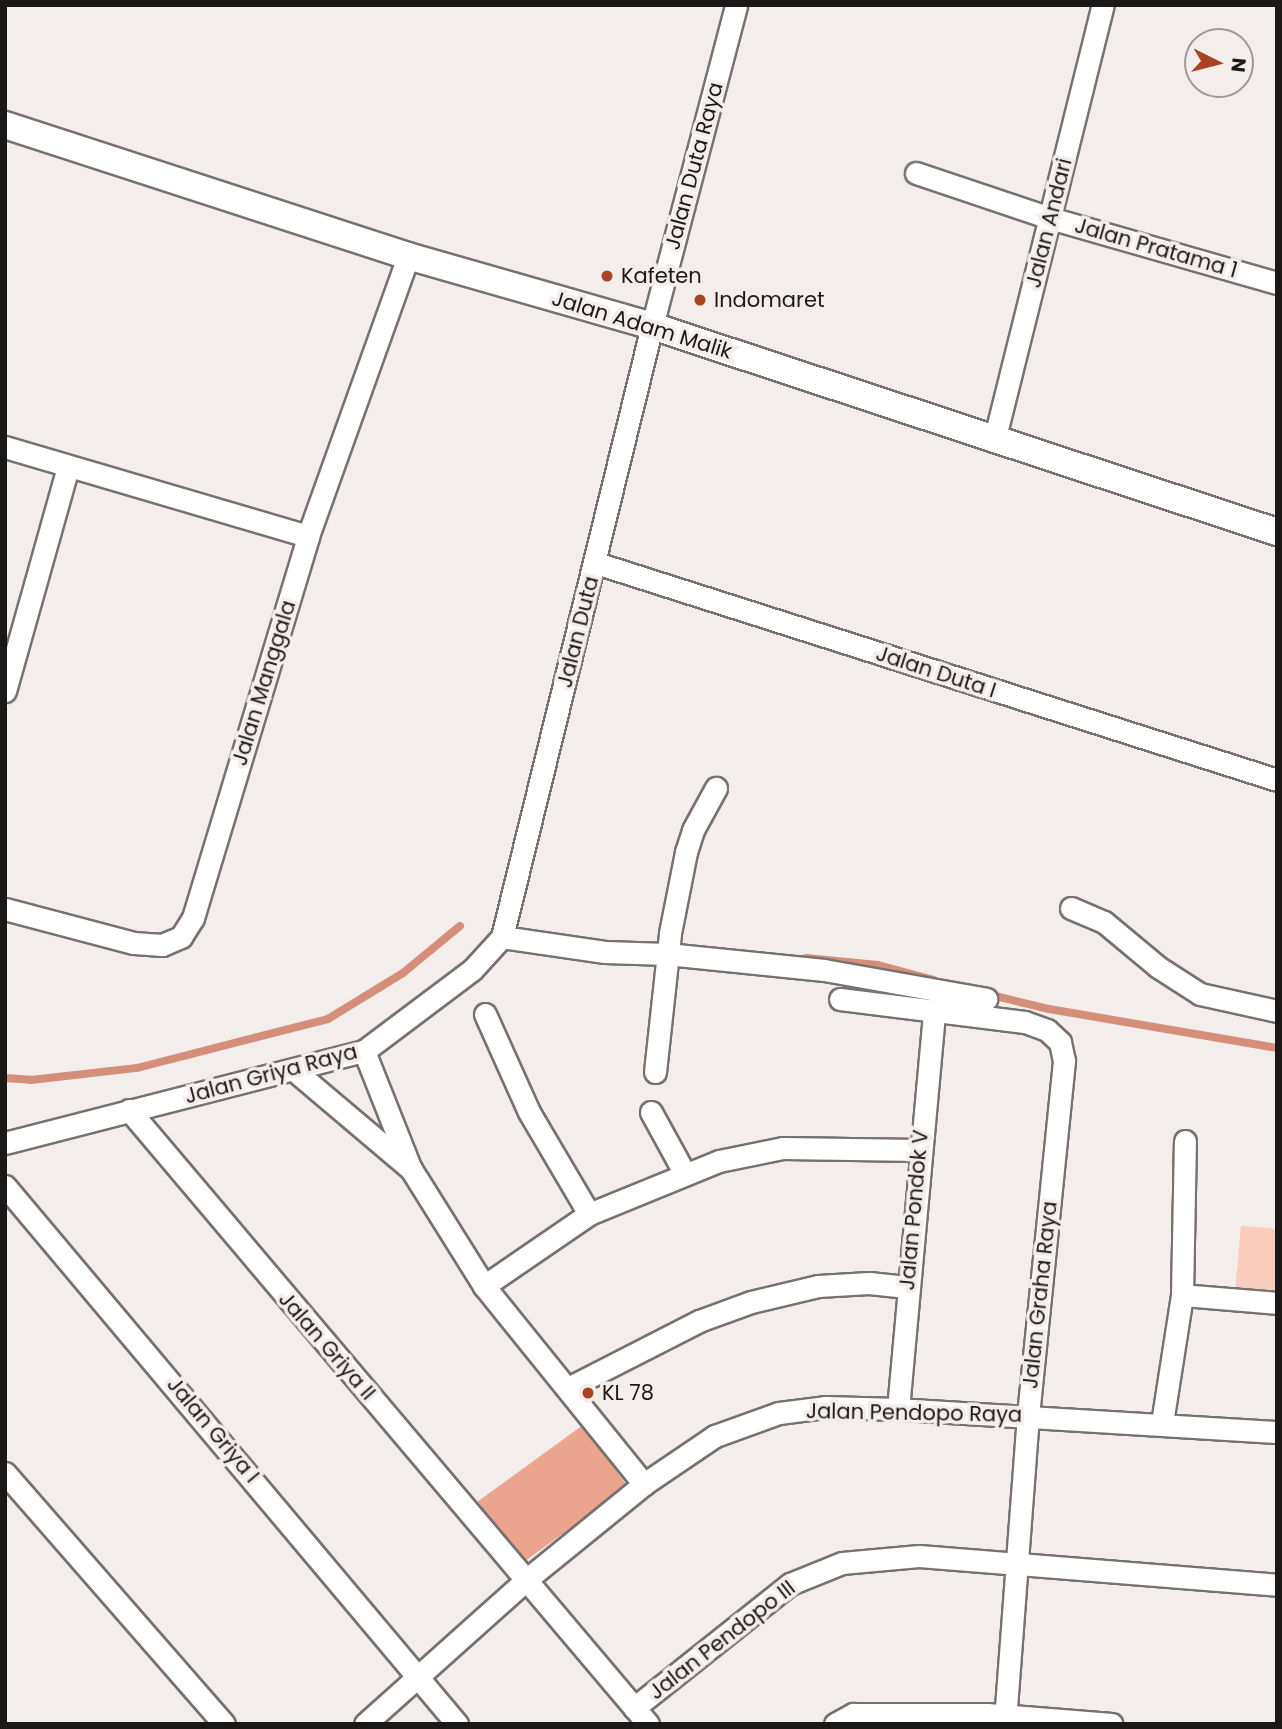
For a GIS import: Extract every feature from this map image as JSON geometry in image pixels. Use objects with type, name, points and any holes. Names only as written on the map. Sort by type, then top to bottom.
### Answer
[{"type":"street","name":"Jalan Duta Raya","points":[[652,326],[736,5]]},
{"type":"street","name":"Jalan Andari","points":[[994,441],[1050,218],[1096,8]]},
{"type":"street","name":"Jalan Adam Malik","points":[[5,124],[408,256],[652,326],[994,441],[1277,532]]},
{"type":"street","name":"Jalan Pratama 1","points":[[916,173],[1050,218],[1277,283]]},
{"type":"street","name":"Jalan Manggala","points":[[5,909],[134,943],[162,946],[181,937],[194,918],[308,536],[408,256]]},
{"type":"street","name":"Jalan Duta","points":[[502,937],[596,563],[652,326]]},
{"type":"street","points":[[5,447],[308,536]]},
{"type":"street","points":[[5,691],[14,632],[68,467]]},
{"type":"street","name":"Jalan Duta I","points":[[596,563],[1277,780]]},
{"type":"street","points":[[655,1072],[667,954],[686,852],[693,830],[716,788]]},
{"type":"street","points":[[1071,908],[1104,922],[1158,967],[1200,994],[1277,1011]]},
{"type":"street","points":[[502,937],[605,952],[667,954],[824,970],[986,999]]},
{"type":"street","name":"Jalan Griya Raya","points":[[5,1143],[129,1110],[295,1071],[364,1051],[472,970],[502,937]]},
{"type":"street","points":[[840,999],[934,1010]]},
{"type":"street","name":"Jalan Pondok V","points":[[898,1409],[919,1150],[934,1010]]},
{"type":"street","name":"Jalan Graha Raya","points":[[934,1010],[1026,1022],[1047,1030],[1060,1042],[1063,1061],[1028,1415],[1005,1720]]},
{"type":"street","points":[[485,1014],[528,1112],[589,1214]]},
{"type":"street","points":[[364,1051],[411,1169],[484,1286],[644,1484]]},
{"type":"street","points":[[295,1071],[411,1169]]},
{"type":"street","name":"Jalan Griya II","points":[[129,1110],[641,1716]]},
{"type":"street","points":[[651,1112],[685,1174]]},
{"type":"street","points":[[1162,1423],[1182,1295],[1185,1141]]},
{"type":"street","points":[[484,1286],[589,1214],[719,1161],[783,1148],[919,1150]]},
{"type":"street","name":"Jalan Griya I","points":[[5,1186],[419,1675],[457,1724]]},
{"type":"street","points":[[568,1388],[699,1321],[751,1302],[818,1286],[869,1283],[907,1287]]},
{"type":"street","points":[[1182,1295],[1277,1303]]},
{"type":"street","name":"Jalan Pendopo Raya","points":[[365,1724],[526,1580],[644,1484],[715,1436],[779,1413],[825,1407],[898,1409],[1277,1432]]},
{"type":"street","points":[[5,1474],[223,1724]]},
{"type":"street","name":"Jalan Pendopo III","points":[[641,1716],[790,1584],[842,1563],[919,1556],[1277,1585]]},
{"type":"street","points":[[847,1721],[1005,1720],[1112,1724]]},
{"type":"shaded area","points":[[1241,1226],[1277,1229],[1277,1296],[1235,1292]]},
{"type":"shaded area","points":[[583,1425],[628,1486],[522,1563],[478,1501]]},
{"type":"waterway","points":[[5,1078],[31,1080],[137,1068],[328,1019],[403,973],[460,926]]},
{"type":"waterway","points":[[806,958],[878,965],[934,980]]},
{"type":"waterway","points":[[987,994],[1049,1009],[1277,1048]]},
{"type":"place","name":"Kafeten","points":[[607,276]]},
{"type":"place","name":"Indomaret","points":[[700,300]]},
{"type":"place","name":"KL 78","points":[[588,1393]]}]
